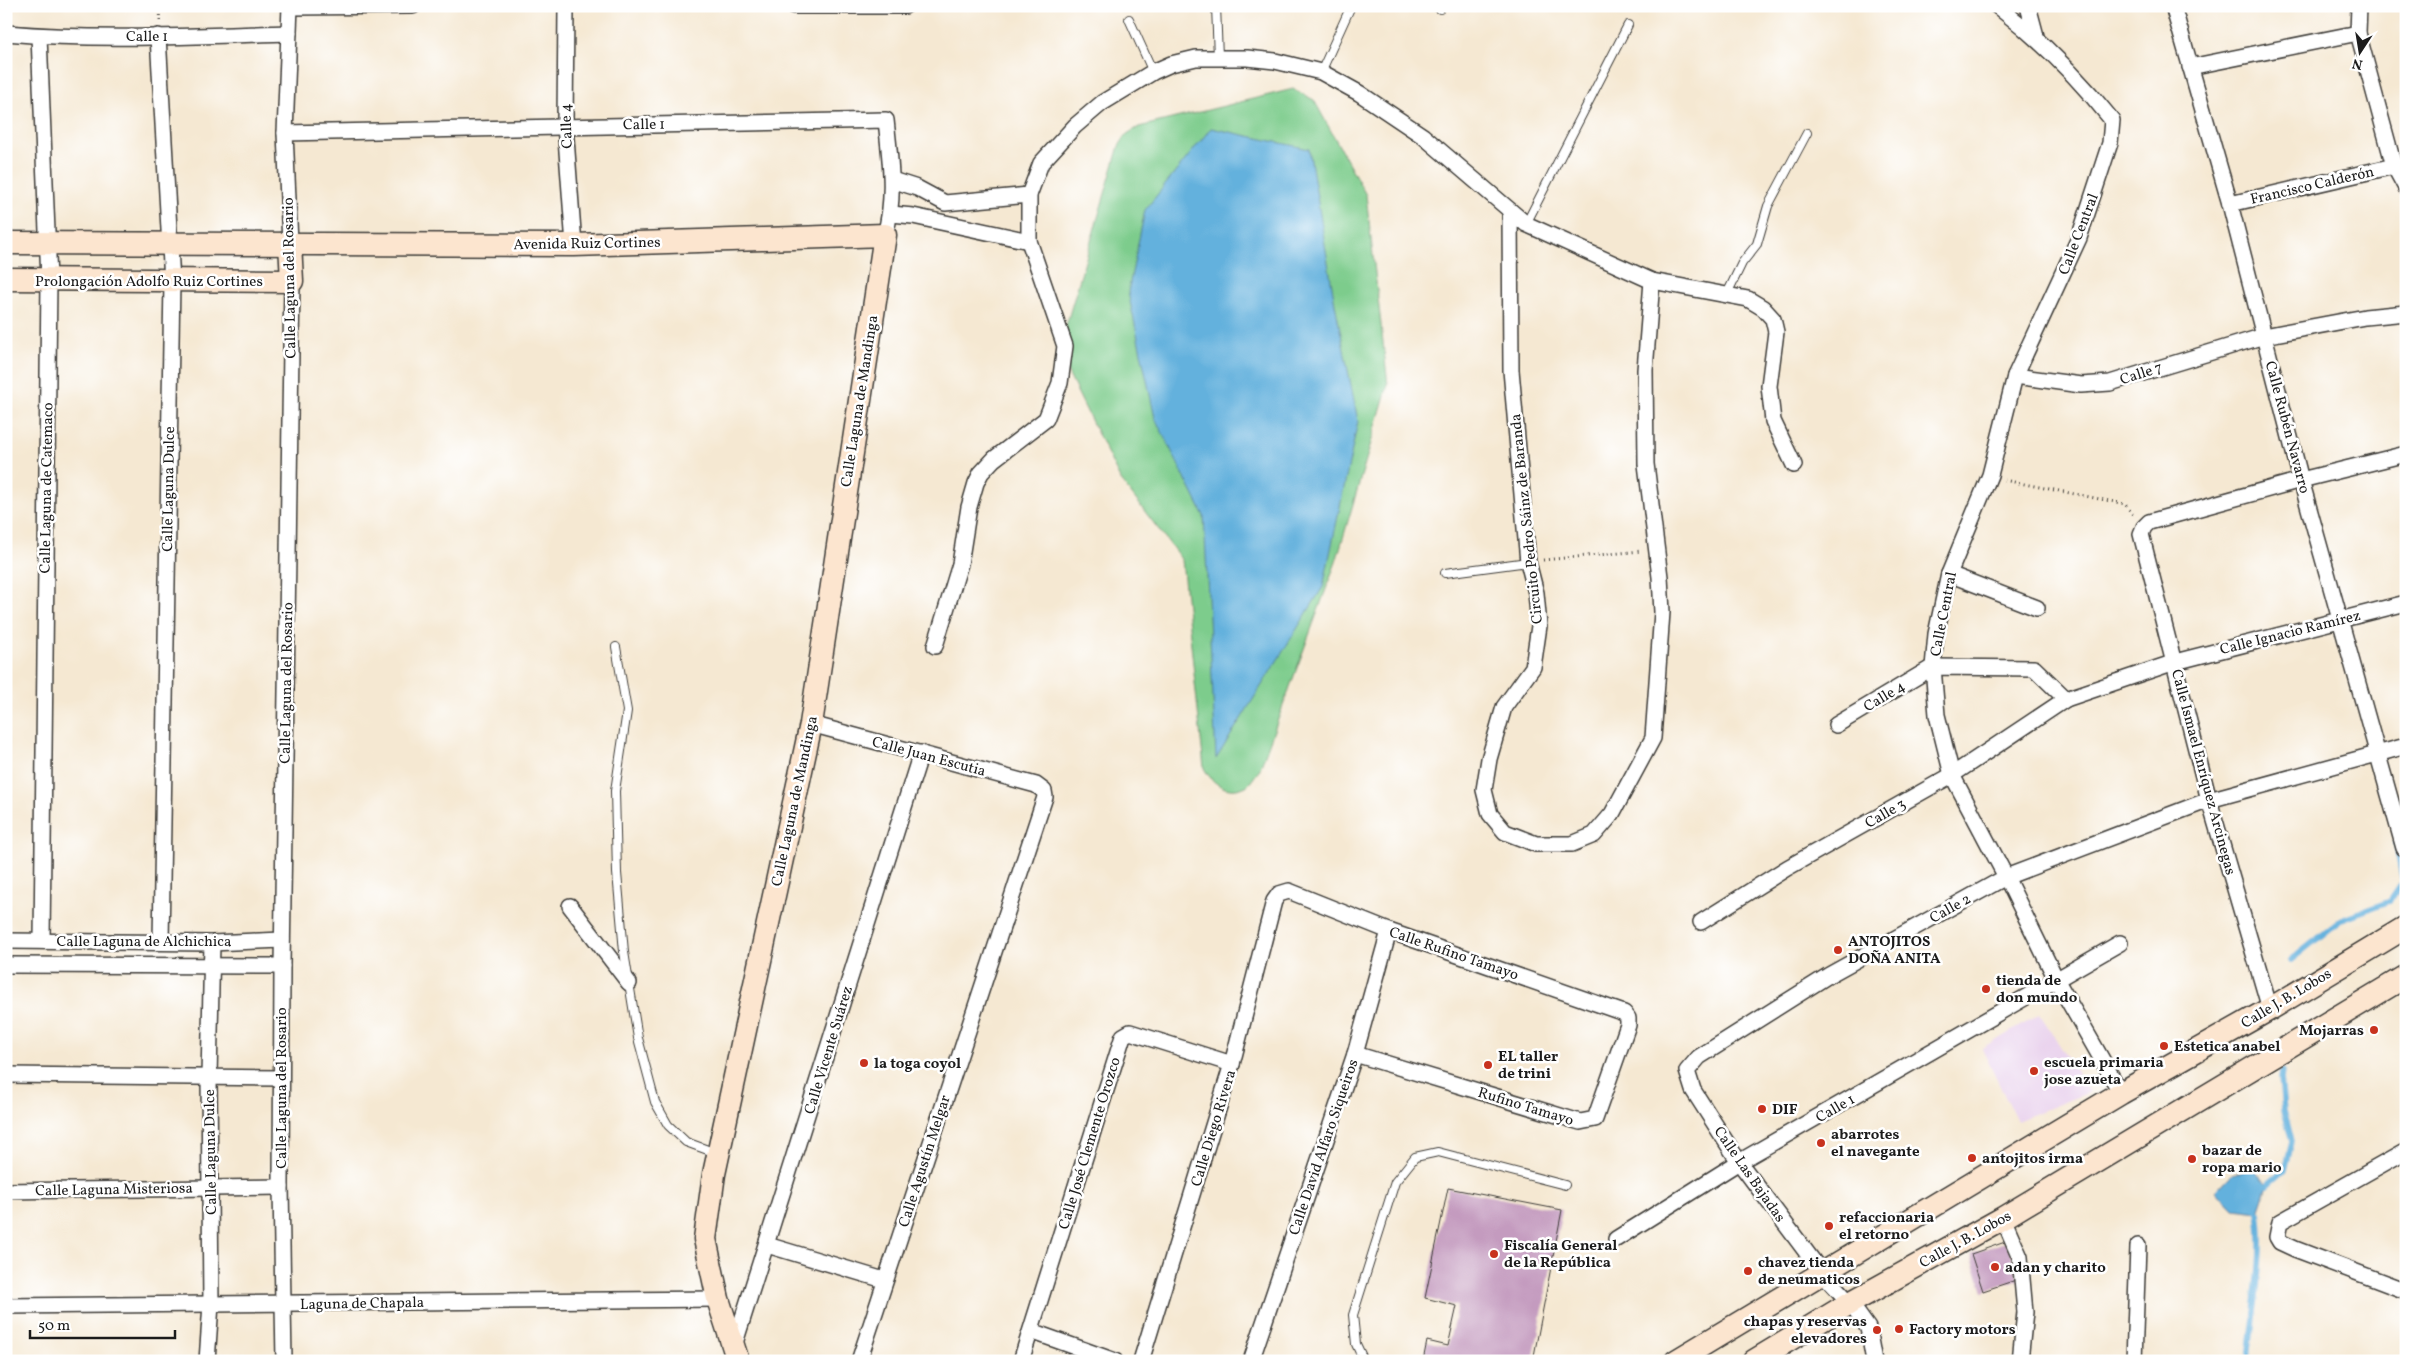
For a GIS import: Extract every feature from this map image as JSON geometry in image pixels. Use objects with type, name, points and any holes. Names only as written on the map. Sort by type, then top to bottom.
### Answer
[{"type":"street","points":[[290,7],[413,6]]},
{"type":"street","name":"Calle 4","points":[[566,6],[565,125],[574,245]]},
{"type":"street","points":[[794,6],[904,6]]},
{"type":"street","points":[[1997,6],[2036,36]]},
{"type":"street","points":[[2028,6],[2036,36]]},
{"type":"street","name":"Calle Rubén Navarro","points":[[2173,6],[2230,204],[2301,480],[2404,848]]},
{"type":"street","points":[[2359,6],[2358,33],[2394,166],[2406,188]]},
{"type":"street","name":"Calle Laguna del Rosario","points":[[284,1361],[281,1187],[282,940],[292,281],[285,133],[290,7]]},
{"type":"street","name":"Calle 1","points":[[6,33],[39,36],[289,34]]},
{"type":"street","points":[[2190,68],[2358,33]]},
{"type":"street","name":"Calle Laguna de Catemaco","points":[[39,36],[48,280],[42,941]]},
{"type":"street","name":"Calle Laguna Dulce","points":[[158,36],[172,282],[161,942]]},
{"type":"street","name":"Calle Central","points":[[2036,36],[2112,120],[2110,143],[2080,238],[2014,376],[1989,477],[1949,574],[1936,634],[1933,667],[1937,715],[1952,775],[2006,877],[2057,981],[2121,1093]]},
{"type":"street","points":[[936,646],[960,564],[969,507],[976,483],[981,473],[994,459],[1046,419],[1060,383],[1065,346],[1030,241],[1029,196],[1041,163],[1060,140],[1102,103],[1153,72],[1171,64],[1196,58],[1218,57],[1275,61],[1321,72],[1359,93],[1423,136],[1526,224],[1652,280],[1748,299],[1763,308],[1772,319],[1776,332],[1769,386],[1774,420],[1794,465]]},
{"type":"street","name":"Calle 1","points":[[285,133],[565,125],[886,120],[892,180],[888,224]]},
{"type":"street","name":"Francisco Calderón","points":[[2230,204],[2394,166]]},
{"type":"street","points":[[892,180],[917,188],[946,203],[1029,196]]},
{"type":"street","points":[[946,203],[946,224]]},
{"type":"street","name":"Circuito Pedro Sáinz de Baranda","points":[[1510,211],[1511,370],[1528,562],[1536,593],[1539,626],[1533,667],[1504,707],[1489,758],[1484,790],[1490,814],[1505,832],[1536,844],[1572,844],[1594,835],[1612,814],[1653,738],[1662,612],[1657,550],[1646,464],[1645,370],[1652,280]]},
{"type":"street","points":[[888,224],[913,216],[1030,241]]},
{"type":"street","name":"Avenida Ruiz Cortines","points":[[290,243],[574,245],[888,224]]},
{"type":"street","name":"Calle Laguna de Mandinga","points":[[736,1353],[718,1298],[705,1239],[718,1154],[811,724],[888,224]]},
{"type":"street","points":[[6,242],[290,243]]},
{"type":"street","name":"Prolongación Adolfo Ruiz Cortines","points":[[6,279],[172,282],[292,281]]},
{"type":"street","name":"Calle 7","points":[[2014,376],[2081,386],[2110,383],[2264,336],[2365,317],[2406,313]]},
{"type":"street","points":[[2143,530],[2149,522],[2301,480],[2406,454]]},
{"type":"street","name":"Calle Ismael Enríquez Arcinegas","points":[[2143,530],[2209,800],[2270,1008]]},
{"type":"street","points":[[1949,574],[2037,608]]},
{"type":"street","name":"Calle Ignacio Ramírez","points":[[2066,699],[2175,662],[2406,603]]},
{"type":"street","points":[[1933,667],[2034,668],[2066,699]]},
{"type":"street","name":"Calle 4","points":[[1836,725],[1933,667]]},
{"type":"street","name":"Calle 3","points":[[1701,922],[1787,868],[1952,775],[2066,699]]},
{"type":"street","name":"Calle Juan Escutia","points":[[811,724],[1036,785],[1044,791]]},
{"type":"street","name":"Calle 2","points":[[1687,1071],[1699,1057],[1829,975],[2006,877],[2209,800],[2377,756],[2406,746]]},
{"type":"street","name":"Calle Vicente Suárez","points":[[736,1353],[767,1245],[921,753]]},
{"type":"street","name":"Calle Agustín Melgar","points":[[859,1361],[884,1280],[1045,797],[1044,791]]},
{"type":"street","name":"Calle Rufino Tamayo","points":[[1279,894],[1290,891],[1389,931],[1624,1013],[1628,1018]]},
{"type":"street","name":"Calle Diego Rivera","points":[[1141,1361],[1232,1064],[1274,901],[1279,894]]},
{"type":"street","points":[[570,906],[629,983]]},
{"type":"street","name":"Calle J. B. Lobos","points":[[1676,1361],[2121,1093],[2270,1008],[2406,927]]},
{"type":"street","name":"Calle David Alfaro Siqueiros","points":[[1251,1361],[1355,1054],[1389,931]]},
{"type":"street","name":"Calle Laguna de Alchichica","points":[[6,941],[212,943],[282,940]]},
{"type":"street","name":"Calle Laguna Dulce","points":[[207,1361],[211,1304],[209,1077],[213,967],[212,943]]},
{"type":"street","name":"Calle 1","points":[[1616,1239],[1739,1162],[2057,981],[2120,943]]},
{"type":"street","name":"Calle Laguna de Alchichica","points":[[6,965],[282,966]]},
{"type":"street","name":"Calle J. B. Lobos","points":[[1754,1361],[1850,1303],[2003,1218],[2406,976]]},
{"type":"street","name":"Rufino Tamayo","points":[[1355,1054],[1580,1122],[1589,1122],[1595,1119],[1628,1025],[1628,1018]]},
{"type":"street","name":"Calle José Clemente Orozco","points":[[1021,1361],[1123,1036],[1130,1032],[1232,1064]]},
{"type":"street","name":"Calle Las Bajadas","points":[[1687,1071],[1692,1090],[1739,1162],[1822,1273],[1850,1303],[1868,1328],[1874,1361]]},
{"type":"street","points":[[6,1076],[281,1078]]},
{"type":"street","points":[[2406,1151],[2280,1222],[2277,1237],[2280,1242],[2295,1249],[2406,1291]]},
{"type":"street","name":"Calle Laguna Misteriosa","points":[[6,1191],[211,1186],[281,1187]]},
{"type":"street","points":[[2003,1218],[2020,1257],[2025,1312],[2020,1361]]},
{"type":"street","points":[[767,1245],[884,1280]]},
{"type":"street","points":[[2134,1361],[2138,1246]]},
{"type":"street","name":"Laguna de Chapala","points":[[6,1306],[718,1298]]},
{"type":"street","points":[[1031,1332],[1115,1361]]},
{"type":"lane","points":[[1216,6],[1218,57]]},
{"type":"lane","points":[[1321,72],[1351,6]]},
{"type":"lane","points":[[1129,20],[1153,72]]},
{"type":"lane","points":[[1526,224],[1628,26]]},
{"type":"lane","points":[[1726,296],[1742,263],[1757,244],[1768,206],[1807,133]]},
{"type":"lane","points":[[1445,573],[1528,562]]},
{"type":"lane","points":[[616,647],[626,711],[614,791],[617,874],[624,952],[638,1038],[655,1102],[668,1125],[686,1142],[718,1154]]},
{"type":"lane","points":[[1364,1361],[1356,1344],[1353,1315],[1396,1182],[1415,1157],[1438,1152],[1565,1184]]},
{"type":"path","points":[[1989,477],[2125,504],[2143,530]]},
{"type":"path","points":[[1528,562],[1657,550]]},
{"type":"shaded area","name":"escuela primaria jose azueta","points":[[2040,1014],[2089,1092],[2017,1121],[1982,1049]]},
{"type":"green space","points":[[1293,89],[1314,100],[1366,195],[1388,385],[1336,562],[1259,771],[1246,786],[1233,789],[1216,783],[1204,768],[1182,560],[1120,479],[1063,363],[1060,346],[1119,146],[1127,134],[1139,127]]},
{"type":"water","points":[[1211,128],[1309,149],[1335,304],[1358,421],[1323,587],[1216,759],[1204,516],[1155,418],[1128,292],[1145,210]]},
{"type":"water","points":[[2253,1169],[2268,1185],[2259,1212],[2233,1209],[2216,1191],[2232,1174]]},
{"type":"building","name":"Fiscalía General de la República","points":[[1448,1188],[1562,1210],[1533,1361],[1423,1361],[1427,1341],[1448,1346],[1457,1306],[1425,1298]]},
{"type":"building","name":"adan y charito","points":[[2008,1241],[2019,1279],[1983,1291],[1971,1254]]},
{"type":"waterway","points":[[2291,960],[2342,919],[2390,901],[2403,882],[2396,844]]},
{"type":"waterway","points":[[2268,1185],[2285,1170],[2292,1142],[2284,1110],[2282,1071]]},
{"type":"waterway","points":[[2249,1361],[2260,1267],[2261,1230],[2259,1212]]},
{"type":"place","name":"ANTOJITOS DOÑA ANITA","points":[[1838,950]]},
{"type":"place","name":"tienda de don mundo","points":[[1986,989]]},
{"type":"place","name":"Mojarras","points":[[2374,1030]]},
{"type":"place","name":"Estetica anabel","points":[[2164,1046]]},
{"type":"place","name":"la toga coyol","points":[[864,1063]]},
{"type":"place","name":"EL taller de trini","points":[[1488,1065]]},
{"type":"place","name":"escuela primaria jose azueta","points":[[2034,1071]]},
{"type":"place","name":"DIF","points":[[1762,1109]]},
{"type":"place","name":"abarrotes el navegante","points":[[1821,1143]]},
{"type":"place","name":"antojitos irma","points":[[1972,1158]]},
{"type":"place","name":"bazar de ropa mario","points":[[2192,1159]]},
{"type":"place","name":"refaccionaria el retorno","points":[[1829,1226]]},
{"type":"place","name":"Fiscalía General de la República","points":[[1494,1254]]},
{"type":"place","name":"adan y charito","points":[[1995,1267]]},
{"type":"place","name":"chavez tienda de neumaticos","points":[[1748,1271]]},
{"type":"place","name":"Factory motors","points":[[1899,1329]]},
{"type":"place","name":"chapas y reservas elevadores","points":[[1877,1330]]}]
